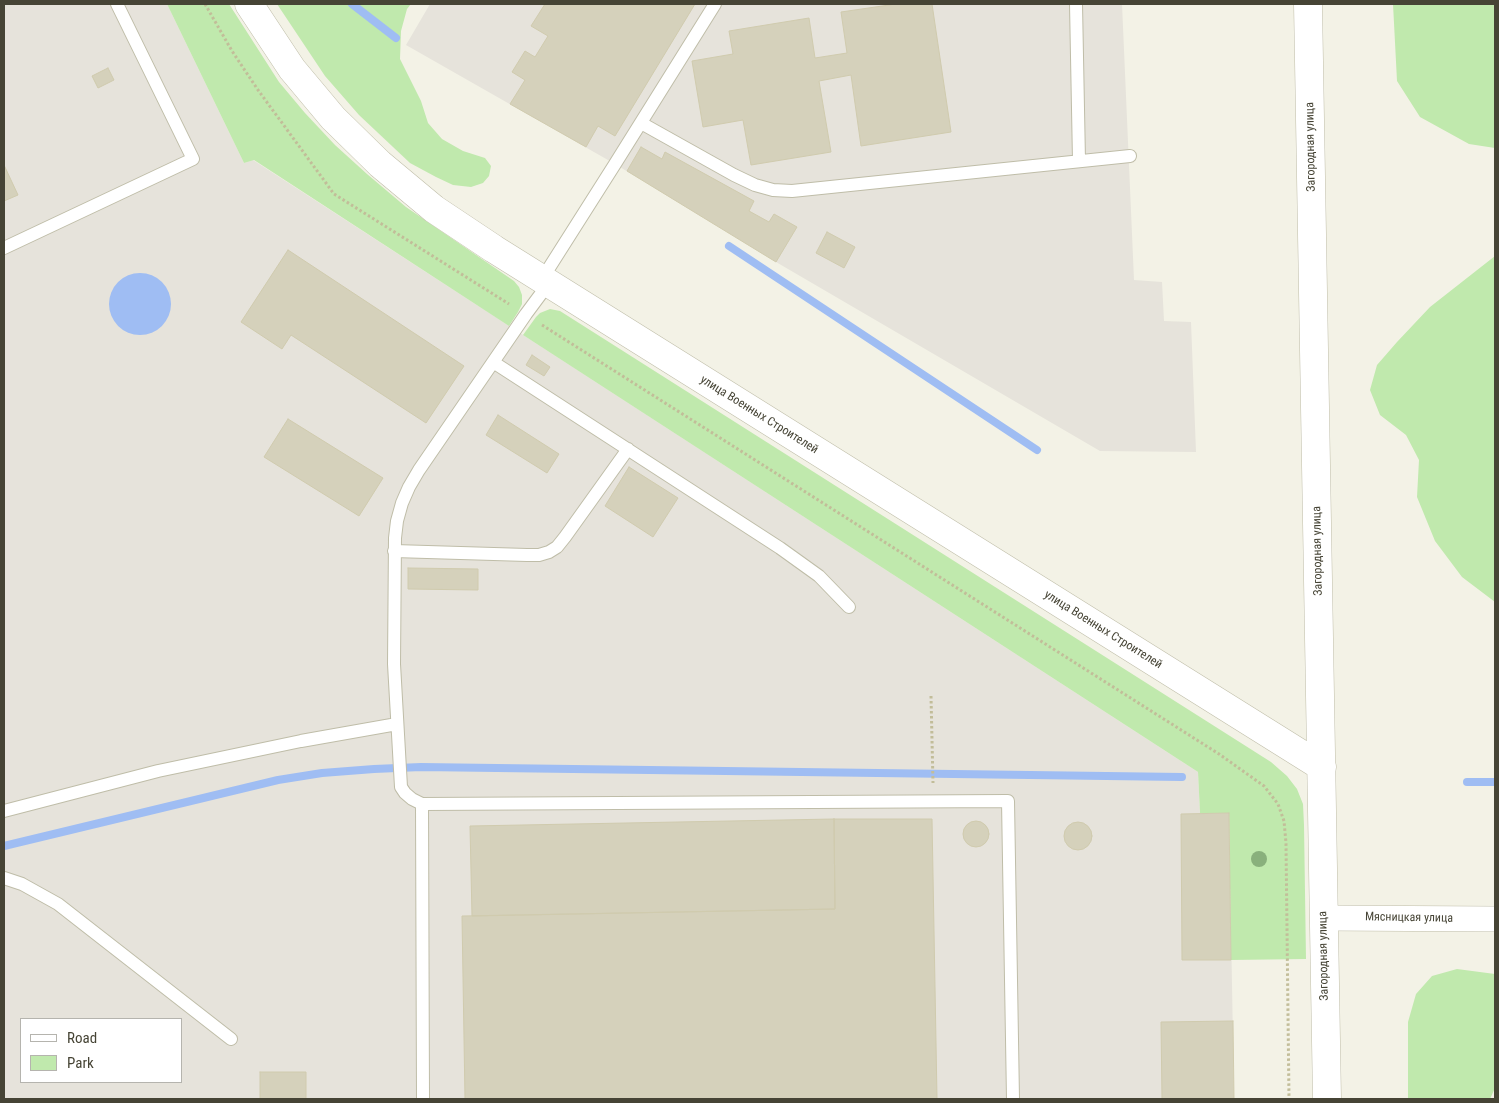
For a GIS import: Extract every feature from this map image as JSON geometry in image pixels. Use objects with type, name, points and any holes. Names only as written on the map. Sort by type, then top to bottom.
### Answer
[{"type":"street","name":"улица Военных Строителей","points":[[249,4],[292,69],[333,118],[380,164],[434,209],[545,281],[1322,766]]},
{"type":"street","name":"Загородная улица","points":[[1308,4],[1327,1099]]},
{"type":"street","name":"Мясницкая улица","points":[[1323,918],[1495,919]]},
{"type":"lane","points":[[4,248],[193,159],[117,4]]},
{"type":"lane","points":[[715,4],[526,314],[419,470],[402,503],[397,521],[394,551],[394,664],[401,787],[412,799],[422,804],[1008,801],[1013,1099]]},
{"type":"lane","points":[[1076,4],[1079,161]]},
{"type":"lane","points":[[641,123],[734,175],[773,190],[792,191],[1130,156]]},
{"type":"lane","points":[[493,362],[802,563],[819,576],[850,607]]},
{"type":"lane","points":[[394,551],[527,555],[539,555],[549,552],[557,547],[565,537],[628,449]]},
{"type":"lane","points":[[4,811],[158,771],[301,741],[397,724]]},
{"type":"lane","points":[[422,804],[423,1099]]},
{"type":"lane","points":[[4,878],[22,884],[58,904],[231,1039]]},
{"type":"path","points":[[205,4],[253,82],[334,194],[1220,754],[1264,786],[1278,804],[1284,821],[1286,843],[1290,1099]]},
{"type":"path","points":[[931,696],[933,801]]},
{"type":"shaded area","points":[[4,4],[167,4],[244,163],[253,160],[1198,772],[1200,813],[1229,813],[1234,1099],[4,1099]]},
{"type":"shaded area","points":[[430,4],[1122,4],[1134,280],[1162,282],[1164,321],[1191,322],[1196,452],[1100,451],[776,262],[615,164],[406,45]]},
{"type":"green space","points":[[167,4],[229,4],[279,82],[335,145],[406,207],[514,281],[522,295],[522,304],[509,326],[254,160],[244,163]]},
{"type":"green space","points":[[277,4],[411,4],[407,9],[401,31],[400,59],[421,101],[428,123],[442,139],[463,151],[485,158],[491,166],[489,176],[483,183],[471,187],[453,185],[410,163],[359,115],[325,76]]},
{"type":"green space","points":[[1393,4],[1495,4],[1495,148],[1469,144],[1420,117],[1397,81]]},
{"type":"green space","points":[[1495,256],[1495,602],[1462,577],[1435,541],[1417,497],[1419,460],[1406,435],[1380,415],[1370,390],[1377,365],[1397,342],[1430,307]]},
{"type":"green space","points":[[550,309],[560,311],[1271,762],[1287,776],[1297,789],[1303,804],[1306,959],[1231,960],[1229,813],[1200,813],[1198,772],[523,335],[540,313]]},
{"type":"green space","points":[[1457,969],[1495,974],[1495,1088],[1490,1099],[1408,1099],[1408,1022],[1416,994],[1432,976]]},
{"type":"water","points":[[134,273],[146,273],[162,282],[169,292],[171,304],[169,316],[162,326],[146,335],[134,335],[123,330],[114,321],[109,310],[109,298],[114,287],[123,278]]},
{"type":"building","points":[[545,4],[695,4],[615,136],[598,126],[586,147],[510,104],[525,80],[512,72],[525,51],[535,57],[548,36],[531,26]]},
{"type":"building","points":[[896,4],[932,4],[951,132],[861,146],[851,75],[819,81],[831,152],[751,165],[743,120],[703,127],[692,61],[733,54],[729,31],[809,18],[815,58],[847,53],[841,12]]},
{"type":"building","points":[[108,68],[114,80],[98,88],[92,76]]},
{"type":"building","points":[[641,147],[662,159],[665,152],[754,201],[749,211],[769,222],[774,214],[797,227],[776,262],[627,171]]},
{"type":"building","points":[[4,165],[18,195],[4,201]]},
{"type":"building","points":[[827,232],[855,247],[844,268],[816,253]]},
{"type":"building","points":[[288,250],[464,366],[426,423],[291,335],[282,349],[241,322]]},
{"type":"building","points":[[532,355],[550,367],[544,376],[526,365]]},
{"type":"building","points":[[498,415],[559,454],[547,473],[486,435]]},
{"type":"building","points":[[288,419],[383,478],[359,516],[264,457]]},
{"type":"building","points":[[629,467],[678,498],[653,537],[605,506]]},
{"type":"building","points":[[408,568],[478,569],[478,590],[408,589]]},
{"type":"building","points":[[1229,813],[1231,960],[1182,960],[1181,814]]},
{"type":"building","points":[[834,819],[835,909],[472,916],[470,826]]},
{"type":"building","points":[[834,819],[932,819],[937,1099],[465,1099],[462,916],[835,909]]},
{"type":"building","points":[[976,821],[985,825],[989,834],[985,843],[976,847],[967,843],[963,834],[967,825]]},
{"type":"building","points":[[1078,822],[1088,826],[1092,836],[1088,846],[1078,850],[1068,846],[1064,836],[1068,826]]},
{"type":"building","points":[[1233,1021],[1234,1099],[1162,1099],[1161,1022]]},
{"type":"building","points":[[260,1072],[306,1072],[306,1099],[260,1099]]},
{"type":"waterway","points":[[352,4],[396,38]]},
{"type":"waterway","points":[[729,246],[1037,450]]},
{"type":"waterway","points":[[4,846],[278,780],[322,773],[374,769],[421,767],[1182,777]]},
{"type":"waterway","points":[[1467,782],[1495,782]]}]
